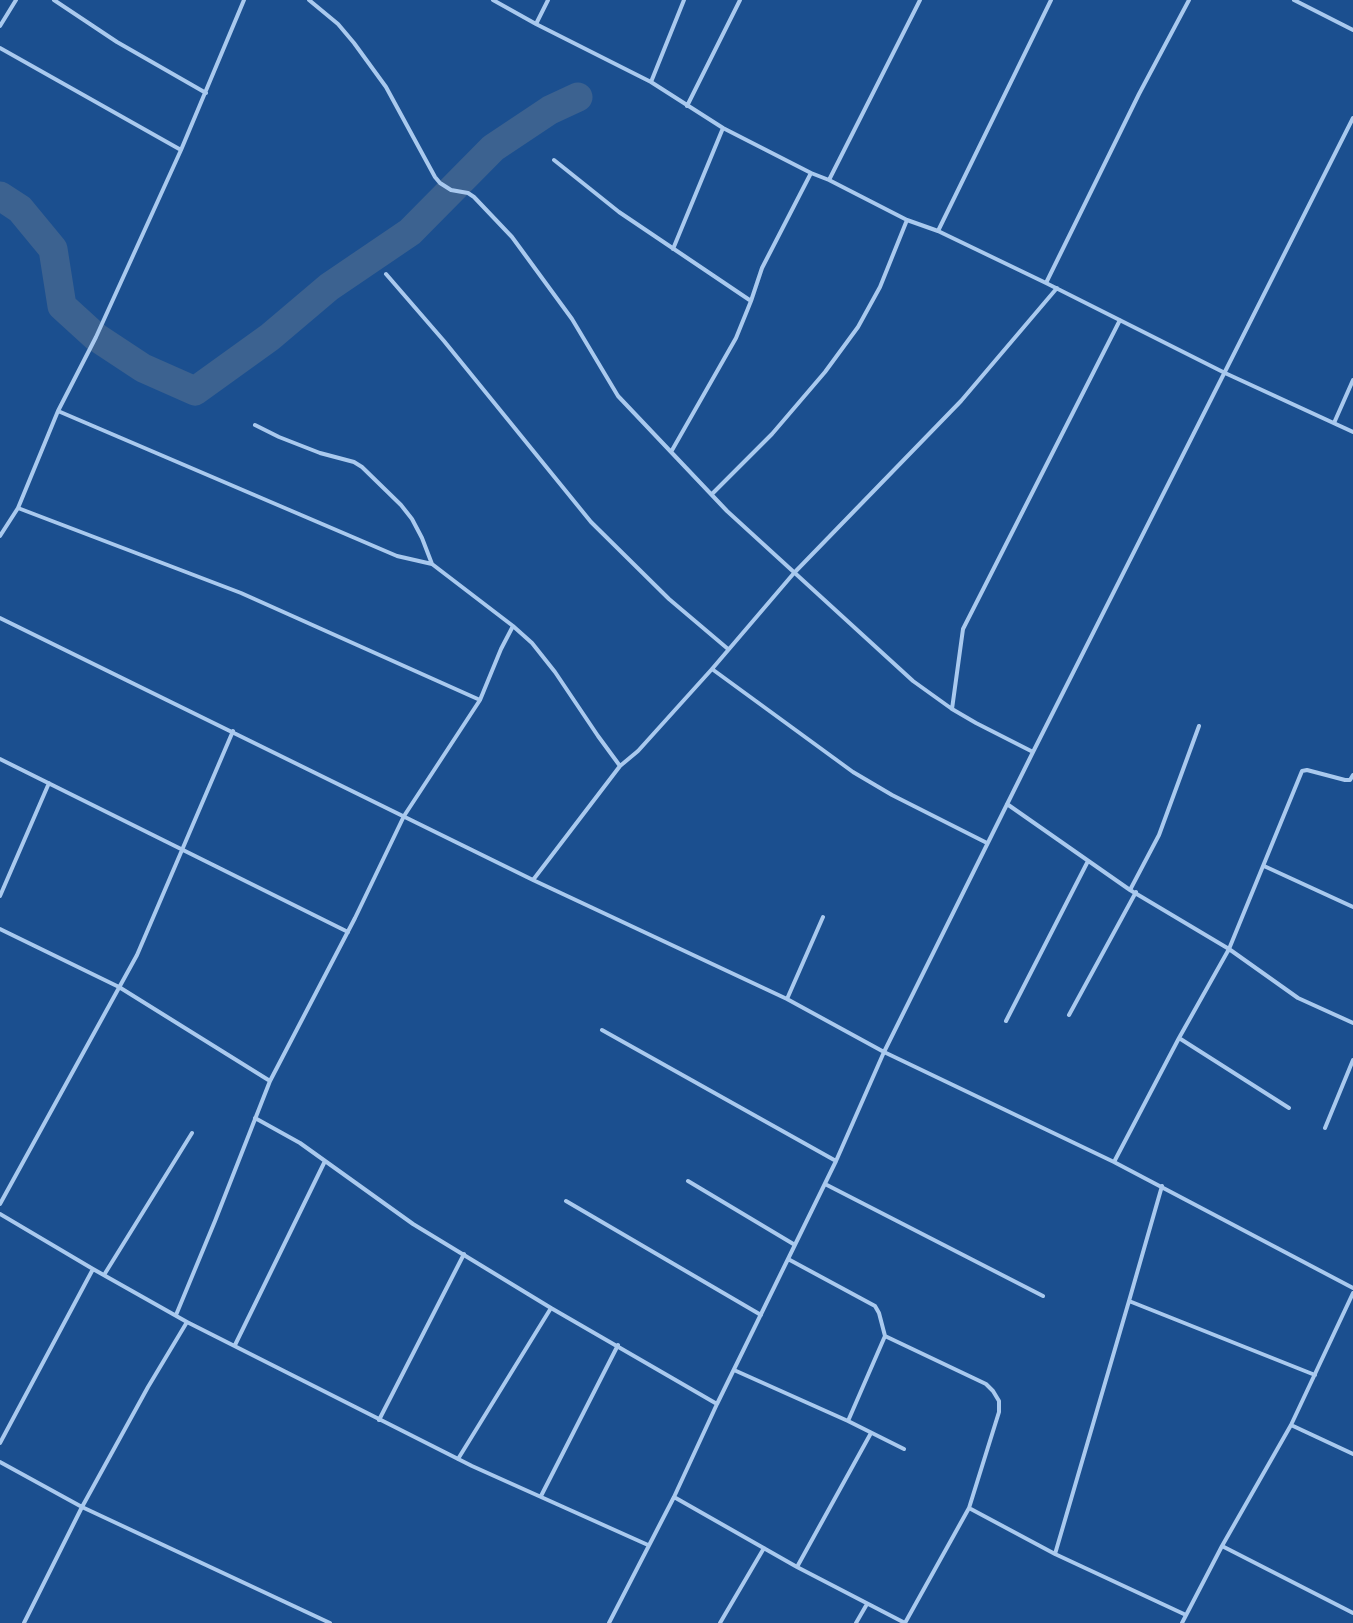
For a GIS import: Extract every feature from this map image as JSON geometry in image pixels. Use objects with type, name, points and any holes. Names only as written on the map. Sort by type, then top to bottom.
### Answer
[{"type":"street","points":[[0,26],[16,0]]},
{"type":"street","points":[[54,0],[117,42],[206,93]]},
{"type":"street","points":[[0,536],[18,508],[58,411],[96,337],[181,150],[244,0]]},
{"type":"street","points":[[308,0],[338,24],[354,43],[386,87],[435,177],[451,190],[468,193],[474,197],[512,237],[572,319],[618,396],[727,511],[913,681],[976,723],[1033,752]]},
{"type":"street","points":[[493,0],[536,24],[650,82],[723,128],[907,220],[938,231],[1057,288],[1225,373],[1353,432]]},
{"type":"street","points":[[536,24],[548,0]]},
{"type":"street","points":[[650,82],[684,0]]},
{"type":"street","points":[[687,106],[740,0]]},
{"type":"street","points":[[829,180],[920,0]]},
{"type":"street","points":[[938,231],[1051,0]]},
{"type":"street","points":[[1046,283],[1140,94],[1189,0]]},
{"type":"street","points":[[1294,0],[1353,30]]},
{"type":"street","points":[[0,48],[181,150]]},
{"type":"street","points":[[609,1623],[674,1497],[717,1404],[825,1184],[884,1052],[1033,752],[1353,118]]},
{"type":"street","points":[[673,249],[723,128]]},
{"type":"street","points":[[554,160],[619,212],[751,301]]},
{"type":"street","points":[[671,452],[736,338],[762,268],[811,172]]},
{"type":"street","points":[[712,494],[772,434],[825,372],[858,327],[880,287],[907,220]]},
{"type":"street","points":[[386,274],[444,341],[591,522],[669,599],[728,648]]},
{"type":"street","points":[[533,880],[620,766],[638,750],[712,669],[728,648],[794,573],[961,401],[1057,288]]},
{"type":"street","points":[[952,708],[963,629],[1120,320]]},
{"type":"street","points":[[1334,423],[1353,380]]},
{"type":"street","points":[[58,411],[398,556],[432,564],[513,626],[532,643],[555,672],[620,766]]},
{"type":"street","points":[[255,425],[306,447],[354,462],[362,467],[401,505],[412,519],[422,538],[432,564]]},
{"type":"street","points":[[18,508],[241,593],[480,700]]},
{"type":"street","points":[[0,618],[233,731],[533,880],[787,999],[884,1052],[1162,1186],[1353,1288]]},
{"type":"street","points":[[176,1315],[270,1081],[348,932],[404,816],[480,700],[501,649],[513,626]]},
{"type":"street","points":[[712,669],[853,772],[892,795],[988,843]]},
{"type":"street","points":[[1130,890],[1158,835],[1199,726]]},
{"type":"street","points":[[0,1204],[137,955],[233,731]]},
{"type":"street","points":[[0,759],[348,932]]},
{"type":"street","points":[[1114,1162],[1179,1038],[1229,949],[1302,771],[1307,770],[1345,780],[1350,780],[1353,775]]},
{"type":"street","points":[[0,896],[49,783]]},
{"type":"street","points":[[1007,804],[1130,890],[1136,892],[1229,949],[1298,998],[1353,1023]]},
{"type":"street","points":[[1006,1021],[1088,860]]},
{"type":"street","points":[[1264,866],[1353,907]]},
{"type":"street","points":[[1069,1015],[1136,892]]},
{"type":"street","points":[[787,999],[823,917]]},
{"type":"street","points":[[0,929],[119,987],[270,1081]]},
{"type":"street","points":[[602,1030],[836,1161]]},
{"type":"street","points":[[1179,1038],[1289,1108]]},
{"type":"street","points":[[1325,1128],[1353,1060]]},
{"type":"street","points":[[256,1118],[300,1143],[413,1224],[551,1308],[618,1345],[717,1404]]},
{"type":"street","points":[[104,1276],[192,1133]]},
{"type":"street","points":[[235,1345],[325,1161]]},
{"type":"street","points":[[688,1181],[795,1245]]},
{"type":"street","points":[[825,1184],[1043,1296]]},
{"type":"street","points":[[1055,1554],[1130,1301],[1162,1186]]},
{"type":"street","points":[[566,1201],[761,1315]]},
{"type":"street","points":[[0,1214],[104,1276],[187,1322],[458,1459],[648,1545]]},
{"type":"street","points":[[379,1420],[464,1254]]},
{"type":"street","points":[[788,1259],[875,1306],[879,1313],[885,1336],[848,1421]]},
{"type":"street","points":[[0,1443],[93,1269]]},
{"type":"street","points":[[1182,1623],[1222,1546],[1291,1425],[1353,1292]]},
{"type":"street","points":[[1130,1301],[1314,1375]]},
{"type":"street","points":[[458,1459],[551,1308]]},
{"type":"street","points":[[24,1623],[82,1507],[148,1387],[187,1322]]},
{"type":"street","points":[[674,1497],[797,1567],[905,1623],[969,1508],[999,1412],[999,1401],[994,1391],[986,1384],[885,1336]]},
{"type":"street","points":[[540,1496],[618,1345]]},
{"type":"street","points":[[734,1370],[904,1448]]},
{"type":"street","points":[[1291,1425],[1353,1454]]},
{"type":"street","points":[[797,1567],[871,1432]]},
{"type":"street","points":[[0,1462],[82,1507],[330,1623]]},
{"type":"street","points":[[969,1508],[1055,1554],[1186,1615]]},
{"type":"street","points":[[1222,1546],[1353,1613]]},
{"type":"street","points":[[720,1623],[764,1548]]},
{"type":"street","points":[[856,1623],[867,1604]]},
{"type":"waterway","points":[[0,196],[20,209],[53,249],[62,306],[96,337],[143,368],[195,391],[270,337],[329,287],[410,232],[493,148],[550,110],[578,97]]}]
